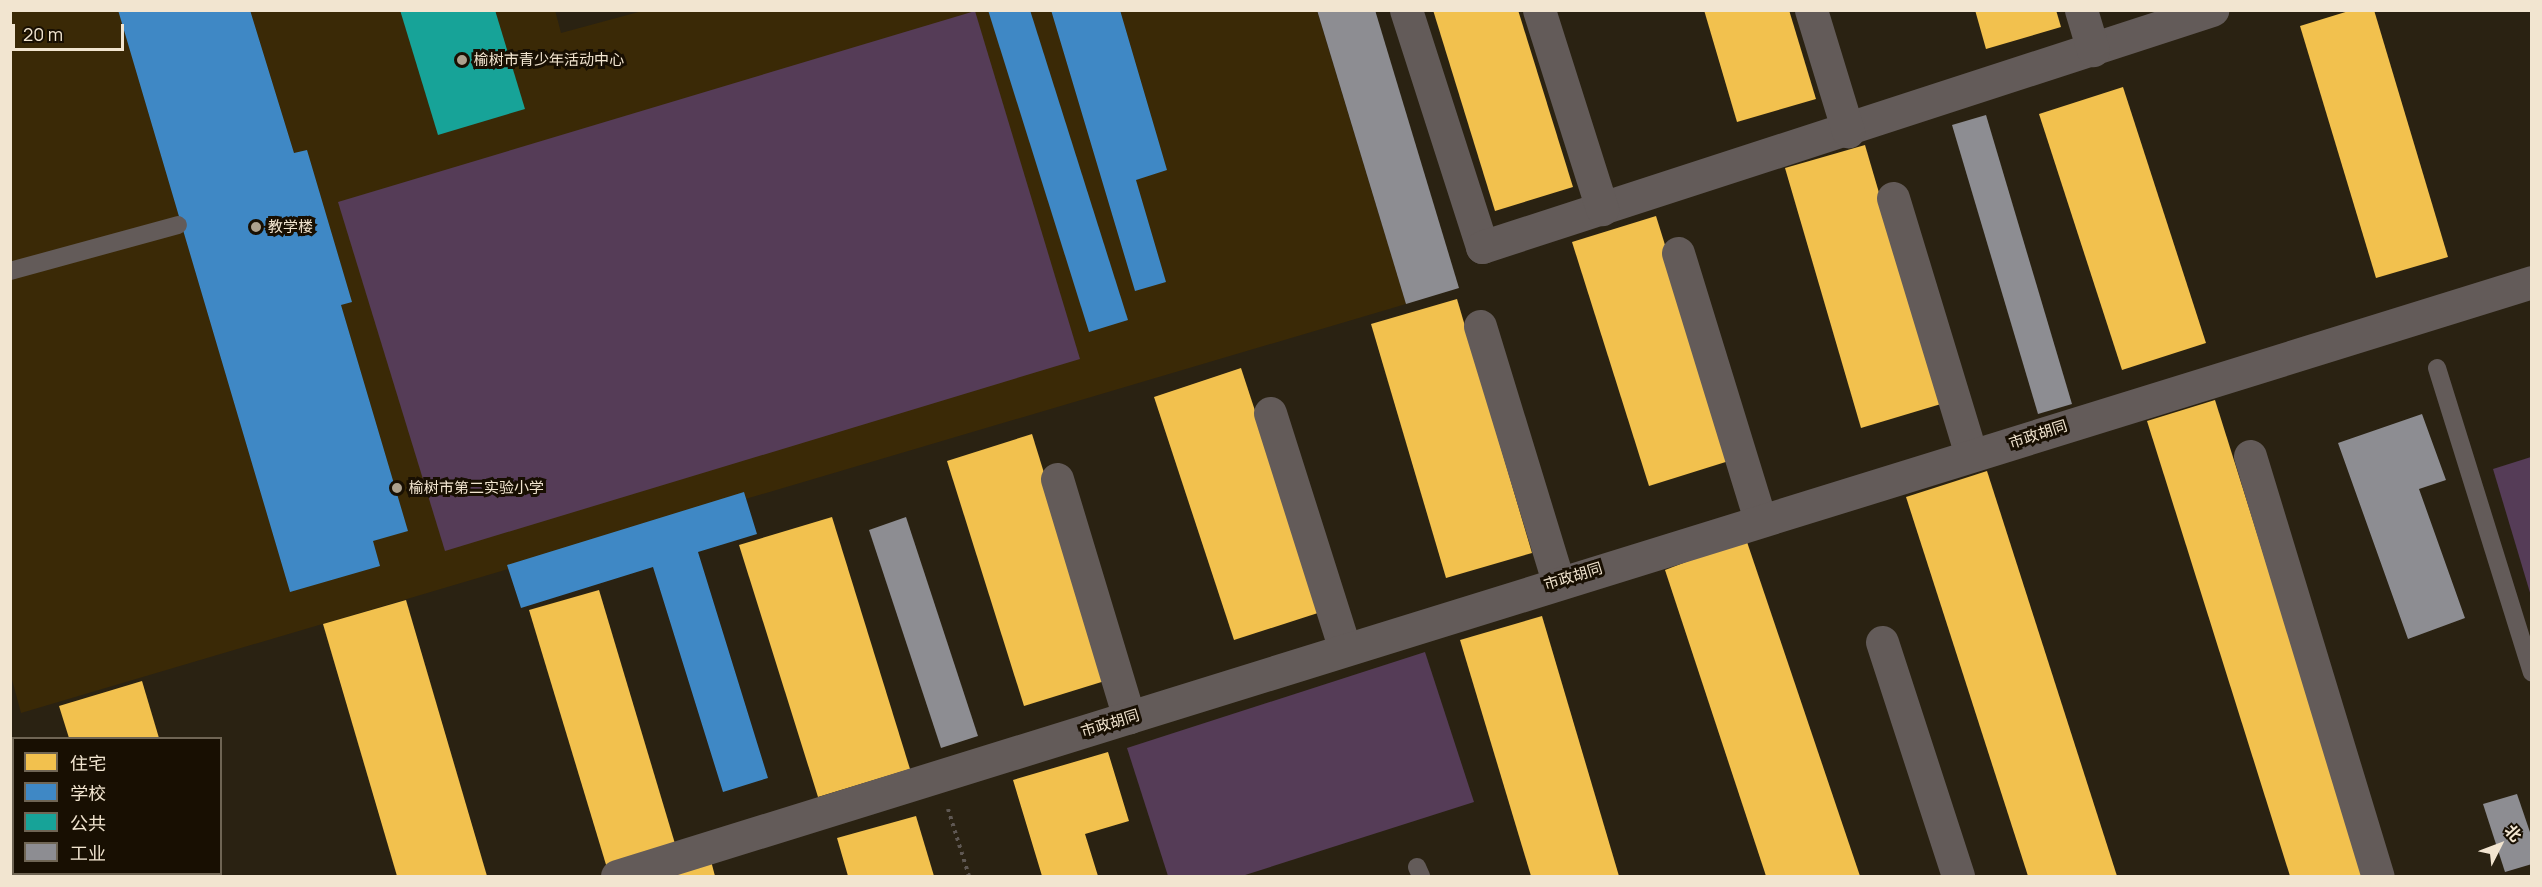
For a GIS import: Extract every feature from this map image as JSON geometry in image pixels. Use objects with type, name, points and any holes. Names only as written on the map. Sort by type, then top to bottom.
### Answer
[{"type":"street","points":[[1406,10],[1482,247],[1848,131],[2212,10]]},
{"type":"street","points":[[1539,10],[1602,209]]},
{"type":"street","points":[[1811,10],[1848,131]]},
{"type":"street","points":[[2081,10],[2093,50]]},
{"type":"street","points":[[1893,198],[1971,455]]},
{"type":"street","points":[[1678,253],[1760,520]]},
{"type":"street","name":"市政胡同","points":[[617,876],[1558,581],[2532,282]]},
{"type":"street","points":[[1480,326],[1558,581]]},
{"type":"street","points":[[1270,413],[1345,649]]},
{"type":"street","points":[[2250,456],[2378,876]]},
{"type":"street","points":[[1057,479],[1129,717]]},
{"type":"street","points":[[1882,642],[1958,876]]},
{"type":"lane","points":[[10,271],[178,225]]},
{"type":"lane","points":[[2437,368],[2532,673]]},
{"type":"path","points":[[938,777],[969,876]]},
{"type":"shaded area","name":"榆树市第二实验小学","points":[[555,10],[561,33],[646,10],[1317,11],[1406,304],[21,713],[10,672],[10,11]]},
{"type":"shaded area","points":[[975,11],[1080,359],[445,551],[338,202]]},
{"type":"shaded area","points":[[2532,457],[2531,596],[2493,469]]},
{"type":"shaded area","points":[[1425,652],[1474,802],[1242,876],[1168,876],[1127,748]]},
{"type":"building: 住宅","points":[[1433,10],[1518,10],[1573,187],[1495,211]]},
{"type":"building: 住宅","points":[[1704,10],[1789,10],[1816,99],[1737,122]]},
{"type":"building: 住宅","points":[[1975,10],[2056,10],[2061,27],[1986,49]]},
{"type":"building: 住宅","points":[[2352,10],[2374,10],[2448,257],[2376,278],[2300,26]]},
{"type":"building: 住宅","points":[[2123,87],[2206,343],[2122,370],[2039,114]]},
{"type":"building: 住宅","points":[[1865,145],[1941,404],[1861,428],[1785,168]]},
{"type":"building: 住宅","points":[[1656,216],[1732,460],[1649,486],[1572,242]]},
{"type":"building: 住宅","points":[[1457,299],[1532,553],[1446,578],[1371,324]]},
{"type":"building: 住宅","points":[[1241,368],[1321,612],[1234,640],[1154,397]]},
{"type":"building: 住宅","points":[[2215,400],[2365,876],[2290,876],[2147,421]]},
{"type":"building: 住宅","points":[[1032,434],[1108,680],[1024,706],[947,461]]},
{"type":"building: 住宅","points":[[1987,471],[2117,876],[2028,876],[1906,497]]},
{"type":"building: 住宅","points":[[832,517],[910,769],[818,797],[739,545]]},
{"type":"building: 住宅","points":[[1746,539],[1860,876],[1766,876],[1665,570]]},
{"type":"building: 住宅","points":[[599,590],[676,847],[607,868],[529,610]]},
{"type":"building: 住宅","points":[[406,600],[487,876],[397,876],[323,624]]},
{"type":"building: 住宅","points":[[1542,616],[1619,876],[1531,876],[1460,640]]},
{"type":"building: 住宅","points":[[142,681],[159,737],[69,737],[59,706]]},
{"type":"building: 住宅","points":[[1108,752],[1129,821],[1085,834],[1098,876],[1042,876],[1013,780]]},
{"type":"building: 住宅","points":[[916,816],[934,876],[848,876],[837,838]]},
{"type":"building: 住宅","points":[[711,861],[715,876],[658,876]]},
{"type":"building: 住宅","points":[[110,875],[201,876],[111,876]]},
{"type":"building: 学校","name":"教学楼","points":[[118,10],[250,10],[294,153],[307,150],[352,302],[341,305],[408,531],[373,541],[380,566],[290,592]]},
{"type":"building: 学校","points":[[988,10],[1030,10],[1128,320],[1089,332]]},
{"type":"building: 学校","points":[[1051,10],[1120,10],[1167,170],[1136,180],[1166,282],[1135,291]]},
{"type":"building: 学校","points":[[744,492],[757,534],[698,552],[768,778],[723,792],[653,567],[521,608],[507,565]]},
{"type":"building: 公共","name":"榆树市青少年活动中心","points":[[400,10],[495,10],[525,109],[438,135]]},
{"type":"building: 工业","points":[[1317,10],[1375,10],[1459,288],[1406,304]]},
{"type":"building: 工业","points":[[1986,115],[2072,404],[2038,414],[1952,125]]},
{"type":"building: 工业","points":[[2422,414],[2446,480],[2419,489],[2465,618],[2408,639],[2338,443]]},
{"type":"building: 工业","points":[[906,517],[978,736],[941,748],[869,530]]},
{"type":"building: 工业","points":[[2517,794],[2532,838],[2532,864],[2505,872],[2483,804]]},
{"type":"place","name":"榆树市青少年活动中心","points":[[462,60]]},
{"type":"place","name":"教学楼","points":[[256,227]]},
{"type":"place","name":"榆树市第二实验小学","points":[[397,488]]}]
